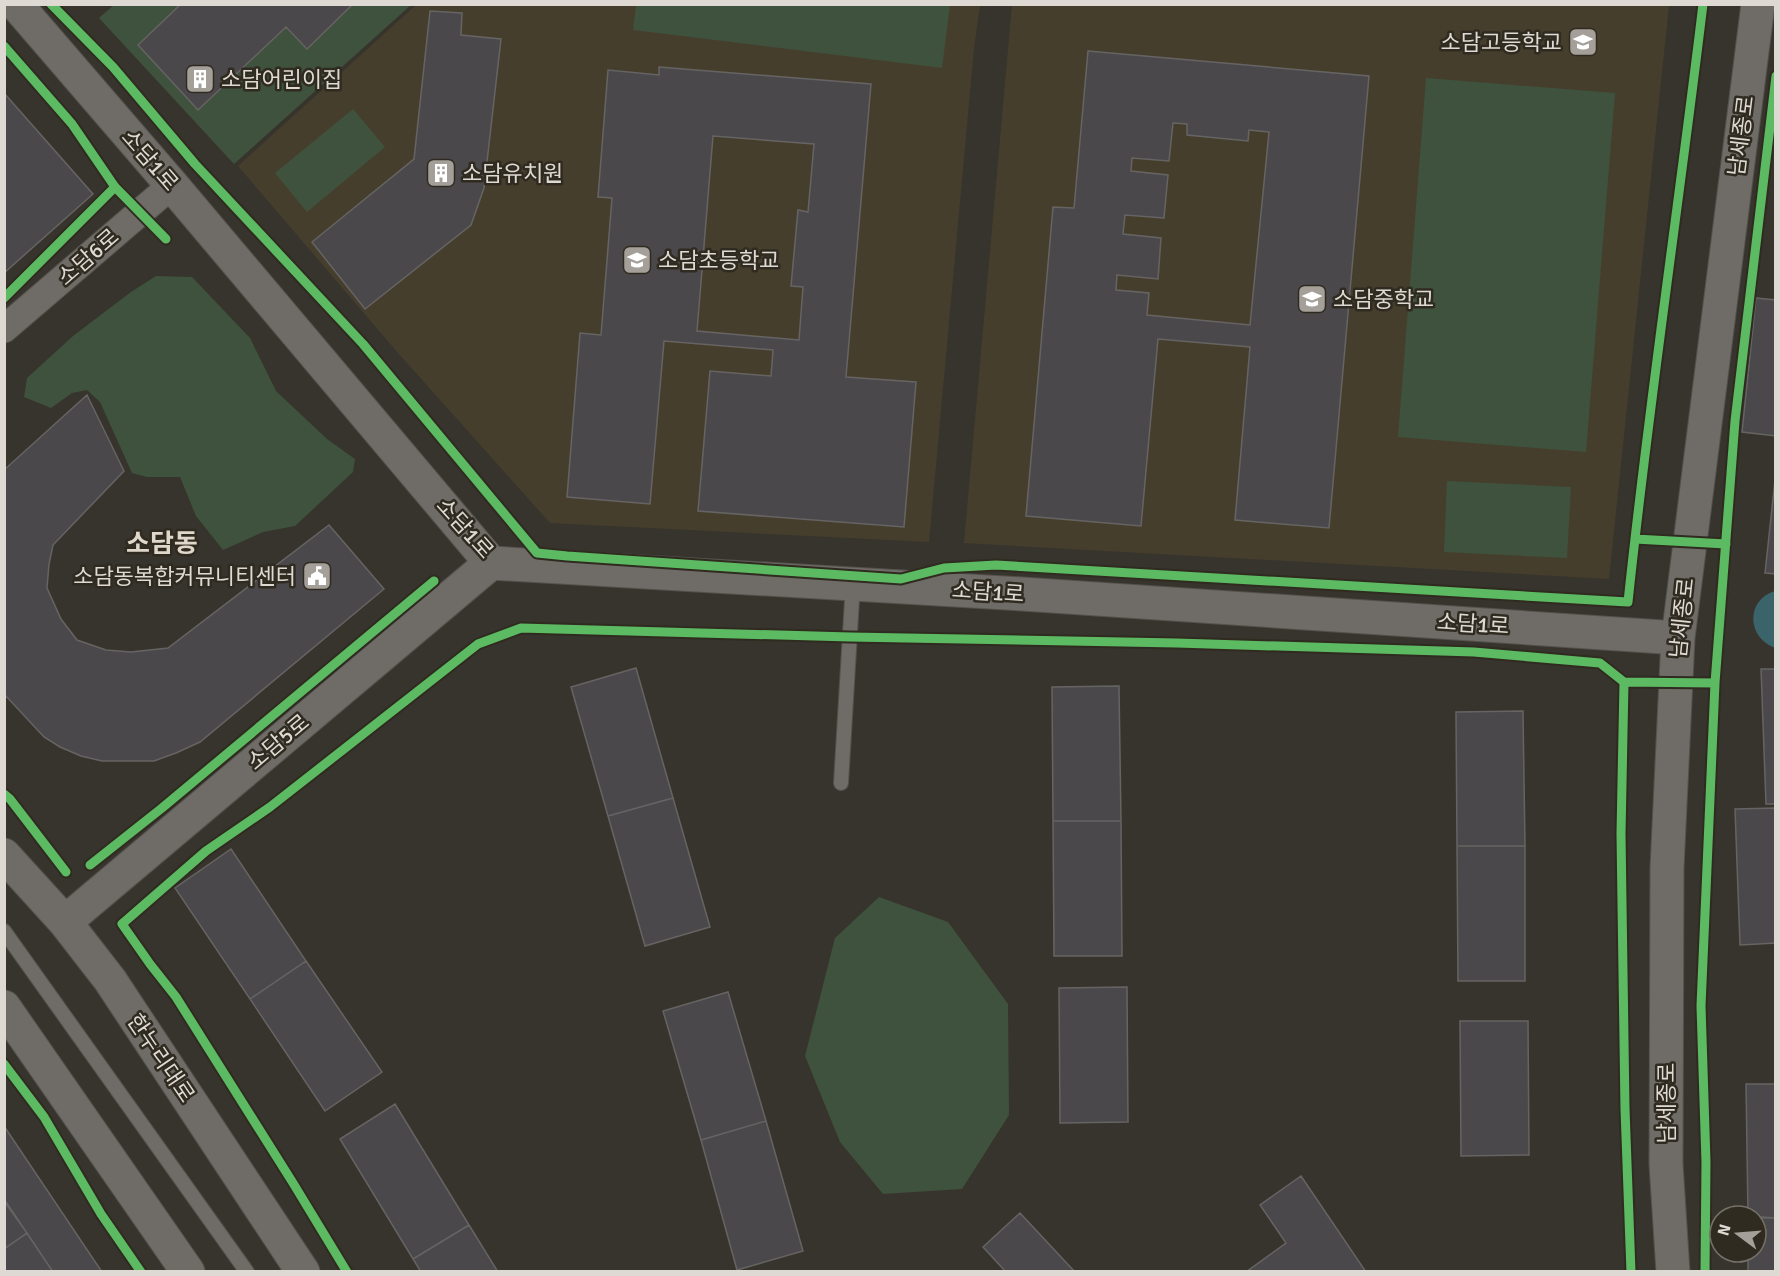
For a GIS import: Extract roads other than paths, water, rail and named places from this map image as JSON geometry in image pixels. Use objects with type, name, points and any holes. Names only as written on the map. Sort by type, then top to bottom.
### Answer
[{"type":"street","name":"소담1로","points":[[16,4],[491,563],[853,583],[1678,638]]},
{"type":"street","name":"남세종로","points":[[1673,1272],[1666,1164],[1667,868],[1678,638],[1758,4]]},
{"type":"street","name":"소담6로","points":[[4,329],[172,185]]},
{"type":"street","name":"소담5로","points":[[65,922],[491,563]]},
{"type":"street","name":"한누리대로","points":[[4,855],[65,922],[110,980],[303,1272]]},
{"type":"street","points":[[4,1007],[188,1272]]},
{"type":"lane","points":[[841,783],[853,583]]},
{"type":"lane","points":[[4,931],[247,1272]]},
{"type":"water","points":[[1776,591],[1775,648],[1759,636],[1753,619],[1758,602]]},
{"type":"place","name":"소담고등학교","points":[[1583,42]]},
{"type":"place","name":"소담어린이집","points":[[200,79]]},
{"type":"place","name":"소담유치원","points":[[441,173]]},
{"type":"place","name":"소담초등학교","points":[[637,260]]},
{"type":"place","name":"소담중학교","points":[[1312,299]]},
{"type":"place","name":"소담동복합커뮤니티센터","points":[[317,576]]},
{"type":"district","name":"소담동","points":[[162,544]]}]
